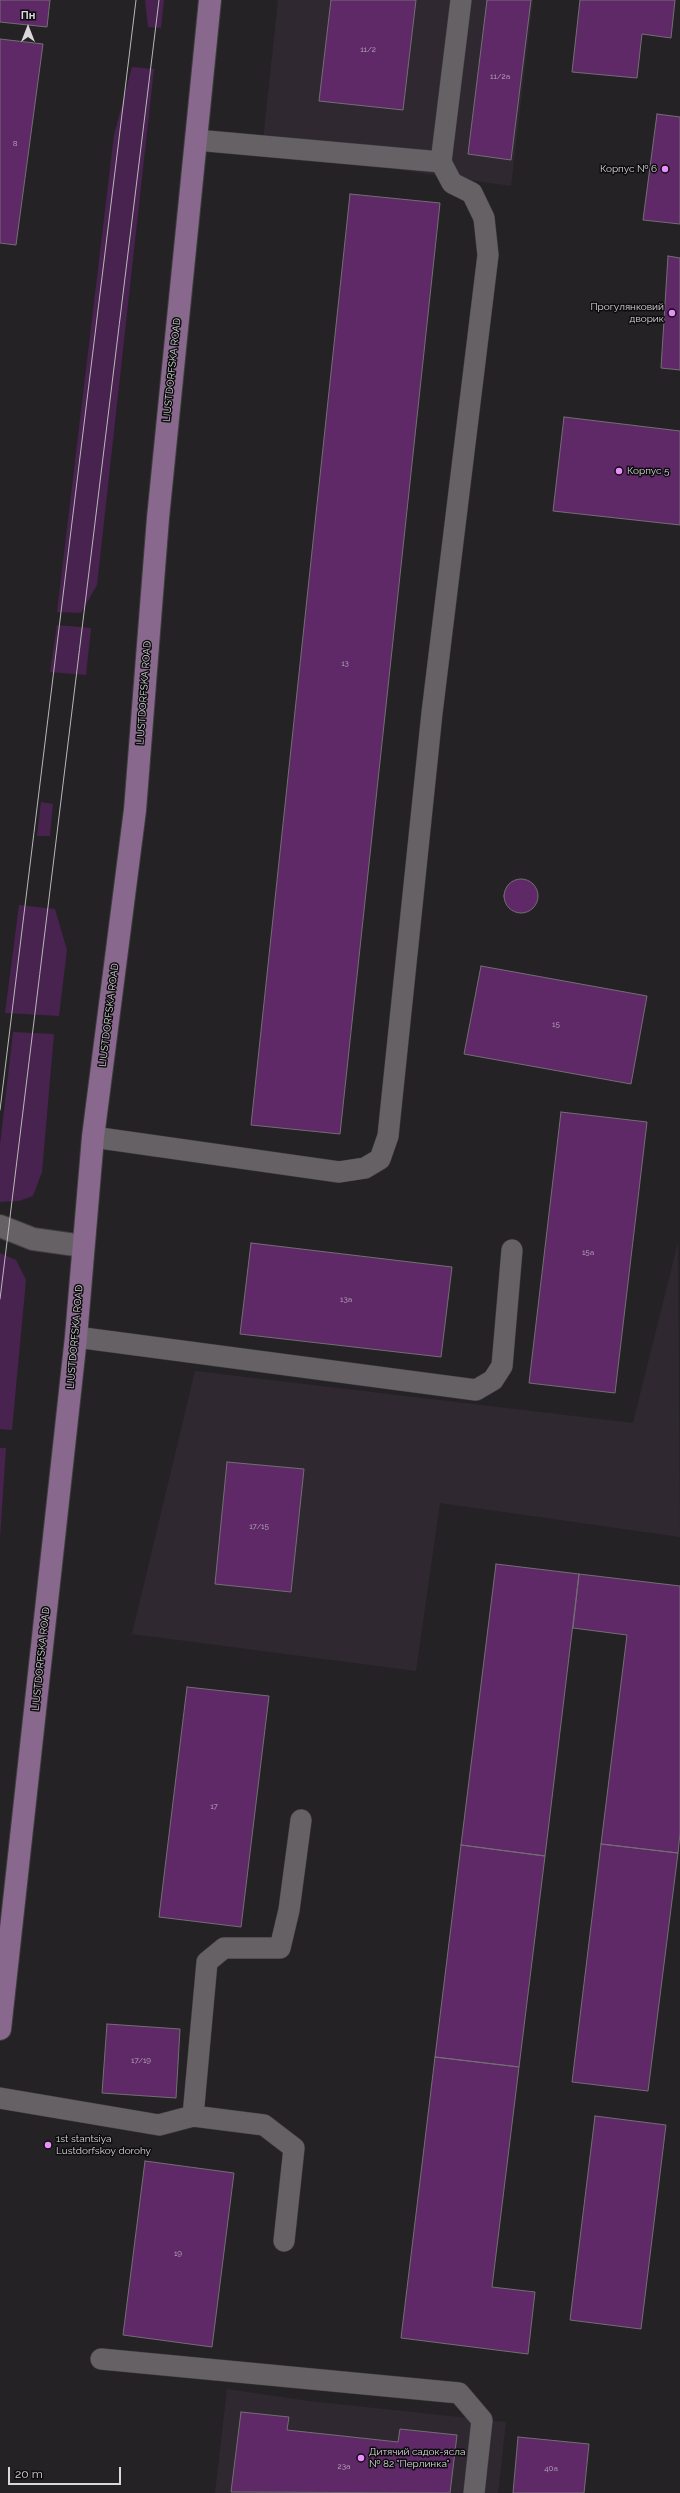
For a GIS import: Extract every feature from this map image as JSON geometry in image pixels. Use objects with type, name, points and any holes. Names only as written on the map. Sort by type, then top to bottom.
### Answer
[{"type":"main road","name":"LIUSTDORFSKA ROAD","points":[[0,2028],[76,1337],[93,1138],[135,810],[158,518],[210,0]]},
{"type":"street","points":[[0,1226],[33,1239],[83,1246]]},
{"type":"lane","points":[[93,1138],[339,1172],[365,1168],[380,1159],[388,1136],[432,713],[488,255],[484,218],[472,193],[452,183],[441,162],[461,0]]},
{"type":"lane","points":[[196,140],[441,162]]},
{"type":"lane","points":[[76,1337],[476,1390],[493,1380],[502,1366],[512,1250]]},
{"type":"lane","points":[[193,2116],[207,1962],[224,1948],[280,1948],[289,1910],[301,1820]]},
{"type":"lane","points":[[0,2098],[158,2125],[193,2116],[264,2125],[294,2148],[284,2241]]},
{"type":"lane","points":[[101,2359],[459,2393],[482,2420],[474,2493]]},
{"type":"shaded area","points":[[145,0],[164,0],[161,28],[148,27]]},
{"type":"shaded area","points":[[278,0],[533,0],[511,186],[262,150]]},
{"type":"shaded area","points":[[132,67],[154,69],[97,585],[81,613],[57,612],[114,135]]},
{"type":"shaded area","points":[[57,625],[91,628],[86,675],[50,672]]},
{"type":"shaded area","points":[[41,802],[53,804],[50,836],[37,836]]},
{"type":"shaded area","points":[[19,905],[55,909],[67,950],[59,1016],[5,1013]]},
{"type":"shaded area","points":[[13,1032],[54,1034],[42,1172],[33,1196],[19,1201],[0,1202],[0,1145]]},
{"type":"shaded area","points":[[678,1243],[680,1537],[440,1503],[416,1671],[132,1634],[195,1371],[633,1423]]},
{"type":"shaded area","points":[[0,1253],[16,1260],[26,1280],[12,1430],[0,1429]]},
{"type":"shaded area","points":[[0,1448],[6,1448],[0,1537]]},
{"type":"shaded area","name":"Дитячий садок-ясла № 82 \"Перлинка\"","points":[[227,2389],[309,2401],[506,2422],[498,2493],[215,2493]]},
{"type":"building","points":[[0,0],[50,0],[47,27],[0,22]]},
{"type":"building","points":[[331,0],[416,0],[403,110],[319,101]]},
{"type":"building","points":[[487,0],[531,0],[511,160],[468,154]]},
{"type":"building","points":[[580,0],[675,0],[671,38],[642,34],[637,78],[572,72]]},
{"type":"building","points":[[0,39],[43,44],[16,245],[0,243]]},
{"type":"building","name":"Корпус № 6","points":[[657,114],[680,117],[680,224],[643,220]]},
{"type":"building","points":[[350,194],[440,203],[340,1134],[251,1125]]},
{"type":"building","name":"Прогулянковий дворик","points":[[668,256],[680,258],[680,370],[661,368]]},
{"type":"building","name":"Корпус 5","points":[[564,417],[680,431],[680,525],[553,511]]},
{"type":"building","points":[[518,879],[524,879],[528,880],[535,886],[538,896],[537,903],[531,910],[524,913],[518,913],[514,912],[507,906],[504,899],[504,893],[505,889],[511,882]]},
{"type":"building","points":[[481,966],[647,996],[631,1084],[464,1054]]},
{"type":"building","points":[[561,1112],[647,1122],[615,1393],[529,1383]]},
{"type":"building","points":[[251,1243],[452,1267],[441,1357],[240,1334]]},
{"type":"building","points":[[227,1462],[304,1469],[291,1592],[215,1584]]},
{"type":"building","points":[[496,1564],[579,1574],[545,1856],[461,1845]]},
{"type":"building","points":[[579,1574],[680,1586],[680,1833],[678,1853],[601,1844],[627,1635],[573,1628]]},
{"type":"building","points":[[187,1687],[269,1696],[241,1927],[159,1917]]},
{"type":"building","points":[[601,1844],[678,1853],[648,2091],[572,2082]]},
{"type":"building","points":[[461,1845],[545,1856],[519,2067],[435,2057]]},
{"type":"building","points":[[107,2024],[180,2029],[176,2098],[102,2093]]},
{"type":"building","points":[[435,2057],[519,2067],[492,2287],[535,2292],[528,2354],[401,2338]]},
{"type":"building","points":[[595,2116],[666,2125],[641,2329],[570,2320]]},
{"type":"building","points":[[145,2161],[234,2173],[212,2347],[123,2335]]},
{"type":"building","points":[[241,2412],[289,2417],[287,2430],[398,2442],[400,2429],[457,2435],[450,2493],[231,2492]]},
{"type":"building","points":[[518,2437],[589,2444],[584,2493],[513,2493]]},
{"type":"tram line","points":[[0,1110],[136,0]]},
{"type":"tram line","points":[[0,1299],[159,0]]},
{"type":"place","name":"Корпус № 6","points":[[665,169]]},
{"type":"place","name":"Прогулянковий дворик","points":[[672,313]]},
{"type":"place","name":"Корпус 5","points":[[619,471]]},
{"type":"place","name":"1st stantsiya Lustdorfskoy dorohy","points":[[48,2145]]},
{"type":"place","name":"Дитячий садок-ясла № 82 \"Перлинка\"","points":[[361,2458]]}]
